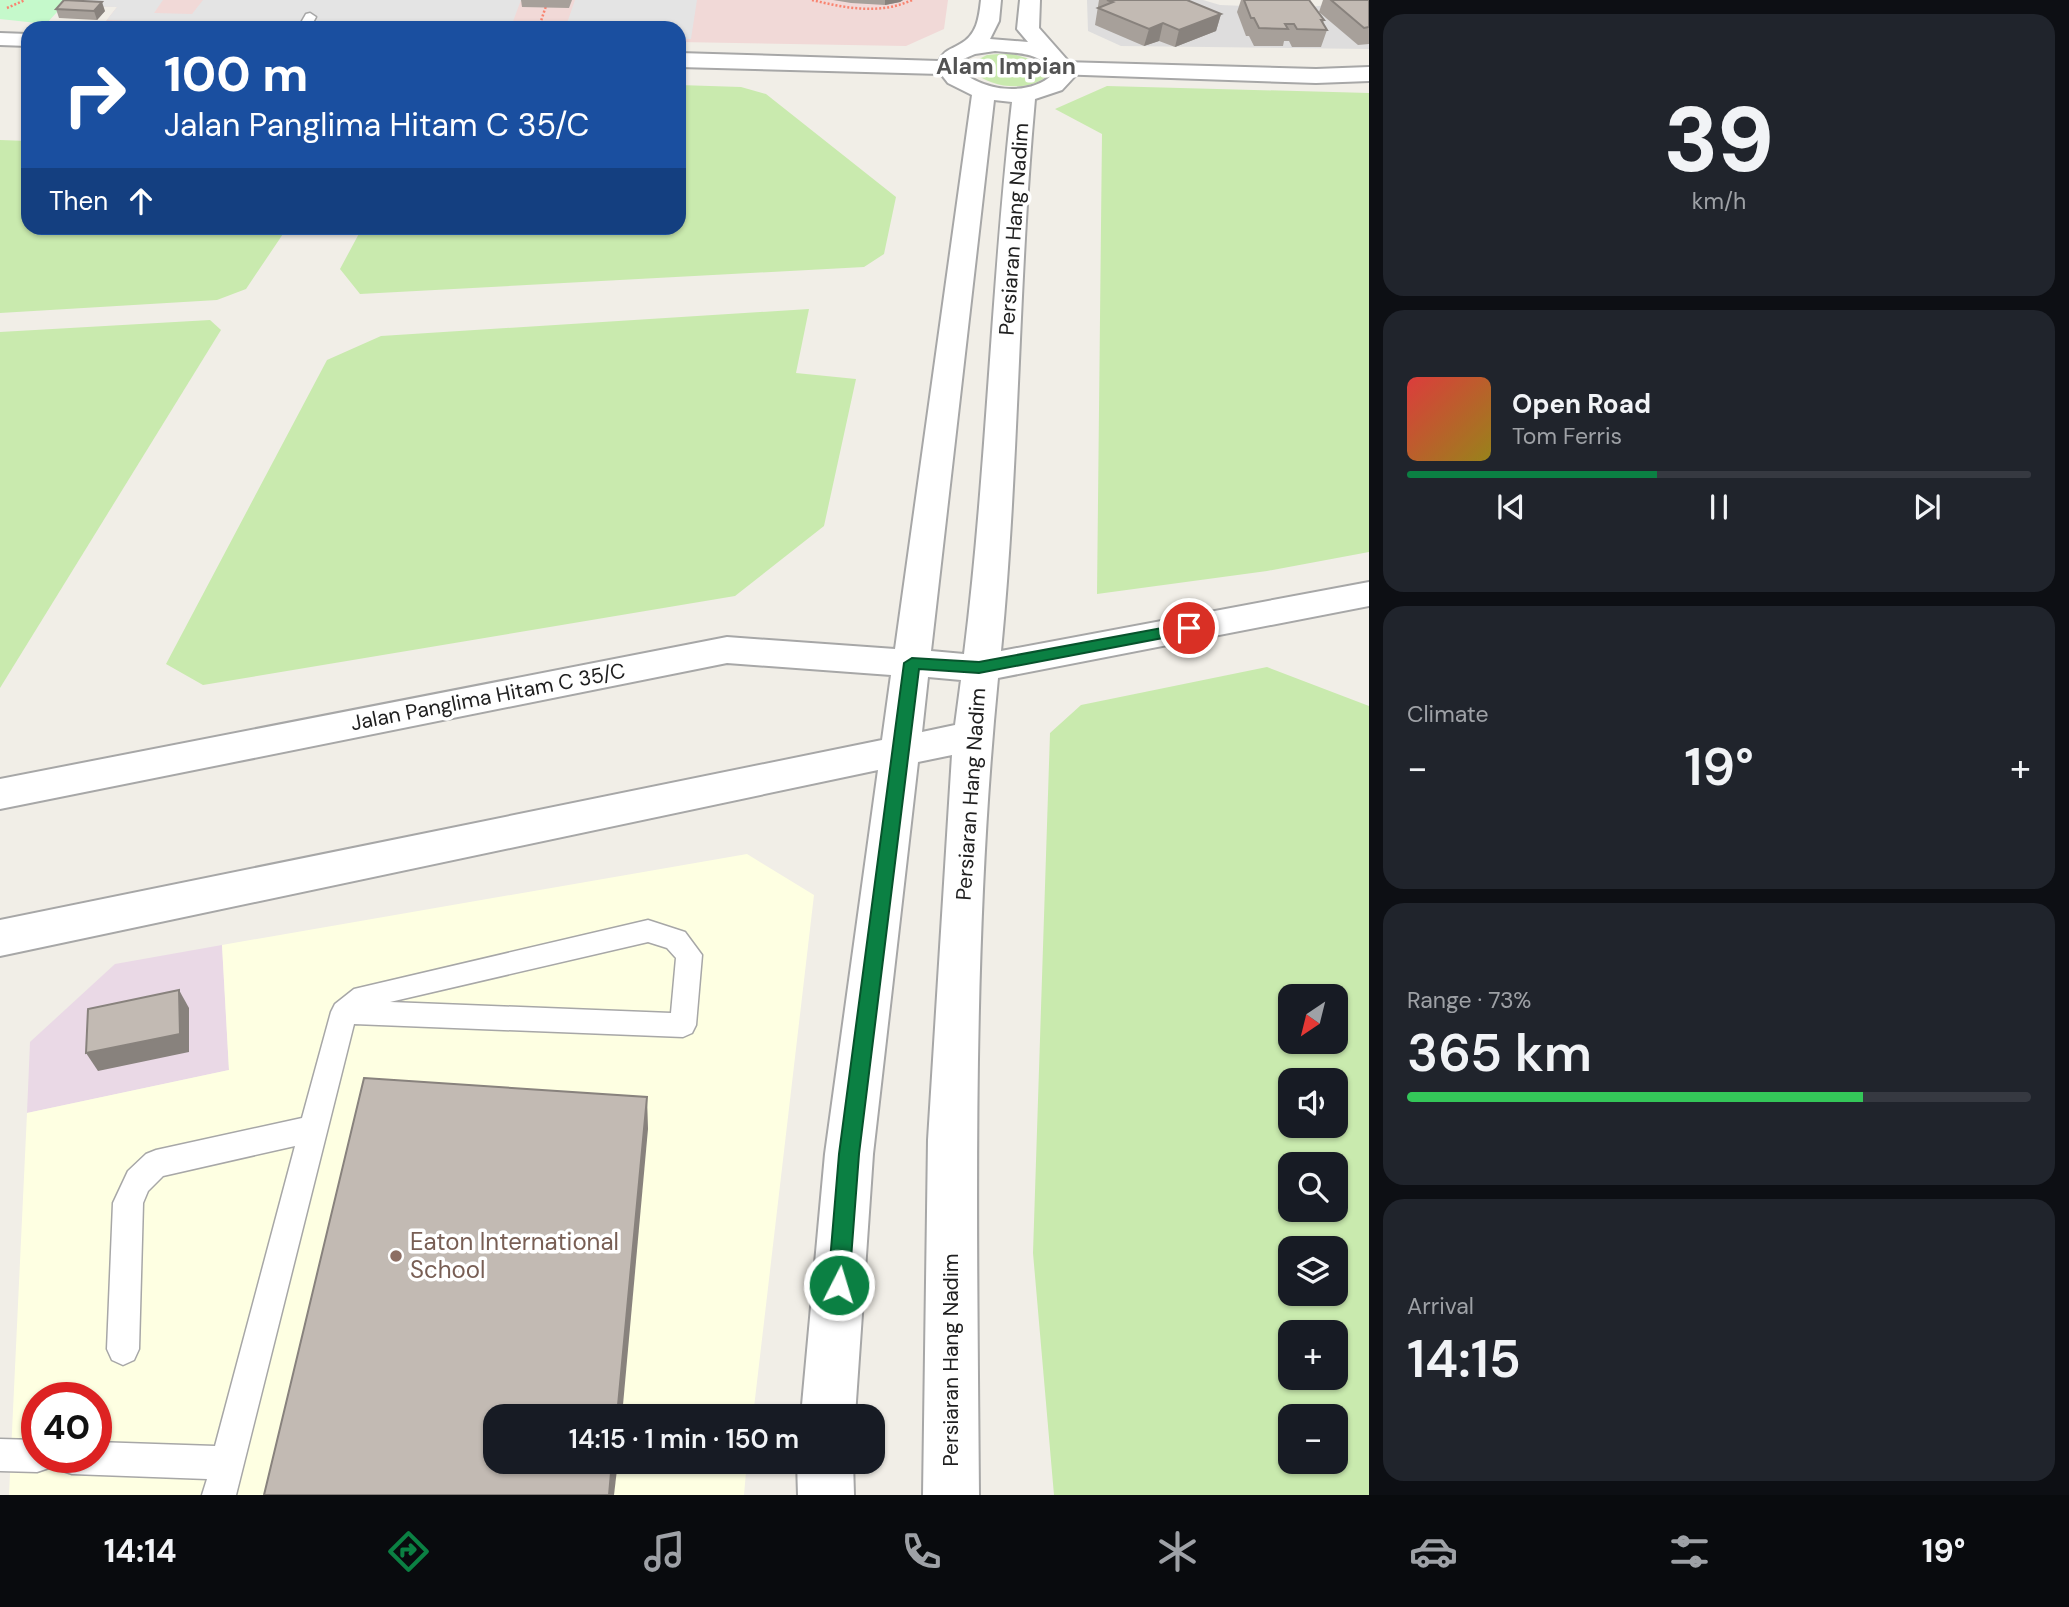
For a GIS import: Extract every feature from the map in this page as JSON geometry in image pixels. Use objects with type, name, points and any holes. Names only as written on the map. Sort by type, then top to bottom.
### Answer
[{"type":"street","points":[[947,68],[952,56],[970,48],[984,36],[989,24],[991,0]]},
{"type":"street","points":[[686,60],[947,68],[958,81],[984,92],[1024,95],[1051,89],[1064,76],[1059,65],[1028,29],[1030,0]]},
{"type":"street","points":[[0,39],[21,40]]},
{"type":"street","points":[[970,48],[995,45],[1023,47],[1059,65],[1316,76],[1369,74]]},
{"type":"street","name":"Persiaran Hang Nadim","points":[[829,1404],[849,1154],[984,92]]},
{"type":"street","name":"Persiaran Hang Nadim","points":[[951,1495],[952,1140],[973,736],[990,576],[1013,201],[1024,95]]},
{"type":"street","name":"Jalan Panglima Hitam C 35/C","points":[[0,794],[727,650],[979,668],[1369,594]]},
{"type":"street","points":[[0,939],[973,736]]},
{"type":"street","points":[[825,1474],[826,1495]]},
{"type":"lane","points":[[219,1495],[344,1013],[363,997],[648,931],[676,940],[689,955],[683,1025],[344,1013]]},
{"type":"lane","points":[[123,1349],[128,1203],[131,1189],[141,1177],[156,1164],[314,1129]]},
{"type":"lane","points":[[0,1455],[21,1456]]},
{"type":"lane","points":[[112,1460],[227,1464]]},
{"type":"path","points":[[0,12],[24,0]]},
{"type":"path","points":[[541,21],[548,0]]},
{"type":"path","points":[[812,0],[877,8],[905,4],[912,0]]},
{"type":"shaded area","points":[[68,0],[948,0],[944,29],[906,46],[686,42],[686,21],[106,21],[117,7],[63,6]]},
{"type":"shaded area","points":[[68,0],[163,0],[154,13],[192,14],[203,0],[521,0],[513,21],[107,20],[117,7],[63,6]]},
{"type":"shaded area","points":[[575,0],[697,0],[691,39],[686,39],[686,21],[568,21]]},
{"type":"shaded area","points":[[1087,0],[1203,0],[1220,5],[1302,8],[1369,0],[1369,49],[1121,46],[1088,31]]},
{"type":"shaded area","name":"Eaton International School","points":[[747,854],[814,895],[754,1404],[483,1404],[483,1474],[746,1474],[744,1495],[9,1495],[27,1113],[229,1070],[222,945]]},
{"type":"shaded area","points":[[222,945],[229,1070],[27,1113],[30,1042],[115,964]]},
{"type":"green space","points":[[0,0],[68,0],[49,21],[0,19]]},
{"type":"green space","points":[[1009,53],[1040,62],[1048,72],[1046,77],[1029,85],[1009,86],[990,82],[973,72],[973,62],[987,55]]},
{"type":"green space","points":[[686,85],[741,87],[766,94],[896,197],[884,254],[864,267],[360,294],[340,269],[358,235],[686,235]]},
{"type":"green space","points":[[1107,86],[1369,93],[1369,552],[1267,571],[1097,594],[1102,134],[1055,109]]},
{"type":"green space","points":[[0,140],[21,141],[21,235],[282,235],[246,289],[217,300],[0,313]]},
{"type":"green space","points":[[809,309],[796,373],[856,379],[824,526],[735,596],[203,685],[166,664],[327,360],[381,336]]},
{"type":"green space","points":[[210,320],[221,330],[0,688],[0,332]]},
{"type":"green space","points":[[1267,667],[1369,706],[1369,1495],[1054,1495],[1033,1253],[1050,733],[1081,705]]},
{"type":"building","points":[[64,0],[102,2],[94,11],[56,9]]},
{"type":"building","points":[[1107,0],[1187,0],[1221,14],[1179,30],[1163,23],[1149,29],[1098,8],[1113,2]]},
{"type":"building","points":[[1244,0],[1309,0],[1324,20],[1321,20],[1327,30],[1297,29],[1294,24],[1285,24],[1288,29],[1259,28],[1254,18],[1251,18]]},
{"type":"building","points":[[1331,0],[1369,0],[1369,27],[1364,28]]},
{"type":"building","points":[[179,990],[180,1034],[86,1053],[88,1009]]},
{"type":"building","points":[[364,1078],[647,1097],[618,1404],[483,1404],[483,1474],[611,1474],[609,1495],[264,1495]]},
{"type":"place","name":"Eaton International School","points":[[396,1256]]},
{"type":"district","name":"Alam Impian","points":[[1006,66]]},
{"type":"route","points":[[839,1285],[849,1154],[912,663],[979,668],[1189,628]]}]
